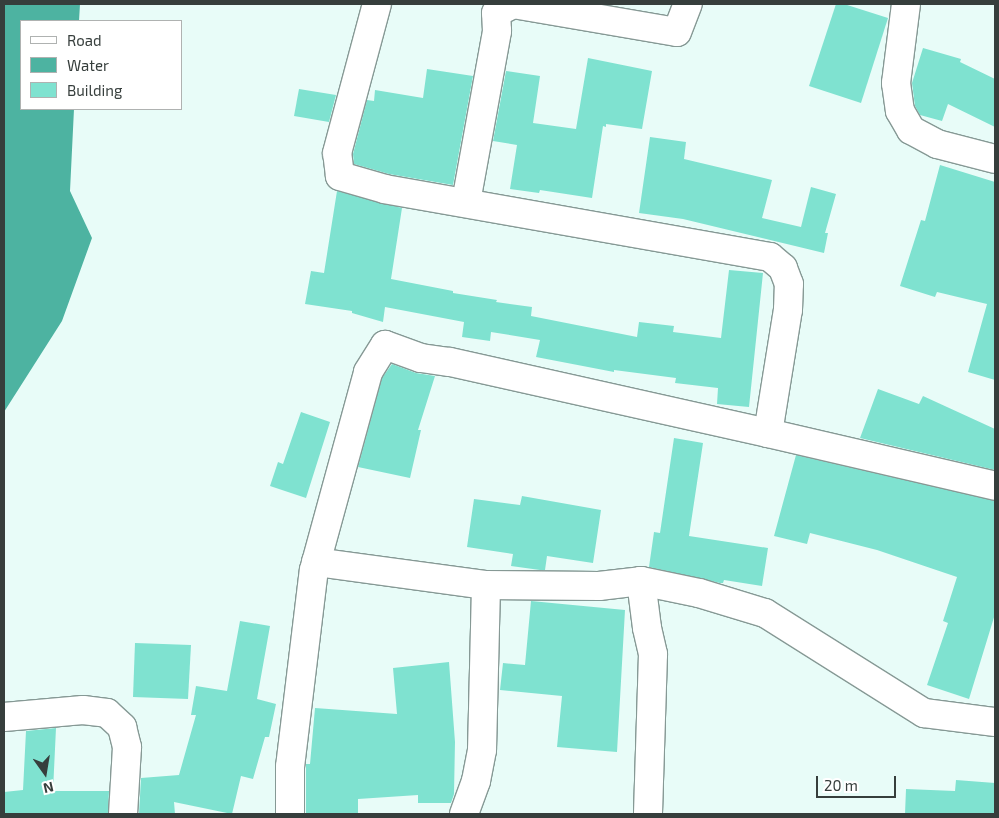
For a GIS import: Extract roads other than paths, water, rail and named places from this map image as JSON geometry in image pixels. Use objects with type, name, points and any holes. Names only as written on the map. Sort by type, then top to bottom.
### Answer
[{"type":"street","points":[[377,4],[337,153],[340,176],[385,188],[770,258],[783,268],[789,284],[788,310],[768,433]]},
{"type":"street","points":[[466,202],[498,32],[496,13],[513,4],[677,32],[688,4]]},
{"type":"street","points":[[906,4],[896,83],[900,111],[911,130],[937,144],[995,159]]},
{"type":"street","points":[[290,814],[290,767],[316,562],[368,372],[385,345],[421,358],[450,362],[995,486]]},
{"type":"street","points":[[316,562],[486,586],[599,586],[641,581],[699,593],[765,613],[924,713],[995,722]]},
{"type":"street","points":[[641,581],[647,628],[653,654],[648,814]]},
{"type":"street","points":[[464,814],[476,781],[482,750],[486,586]]},
{"type":"street","points":[[4,717],[83,710],[107,713],[122,727],[127,747],[123,814]]},
{"type":"water","points":[[4,4],[80,4],[79,20],[20,20],[20,110],[74,110],[70,191],[92,238],[62,321],[4,412]]}]
